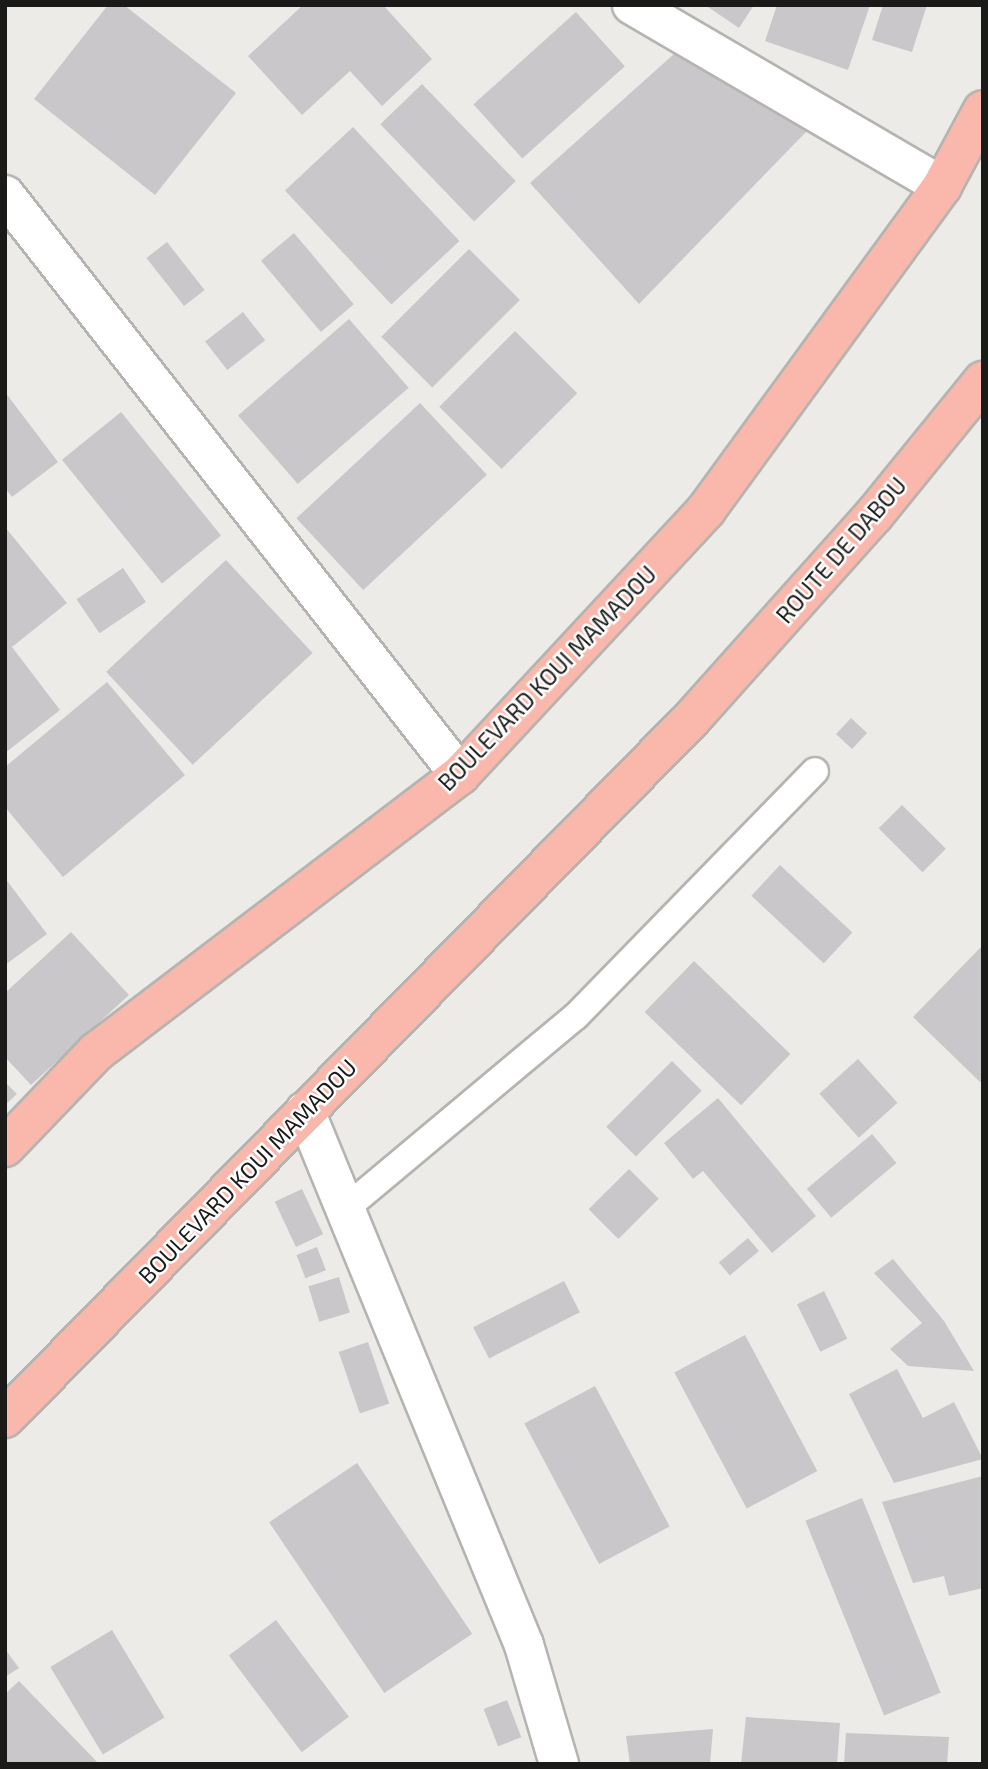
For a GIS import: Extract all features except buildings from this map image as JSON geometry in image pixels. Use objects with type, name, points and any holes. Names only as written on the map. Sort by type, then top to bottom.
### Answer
[{"type":"main road","name":"BOULEVARD KOUI MAMADOU","points":[[5,1147],[96,1052],[460,775],[706,510],[942,186],[983,110]]},
{"type":"main road","name":"ROUTE DE DABOU","points":[[695,715],[874,515],[983,381]]},
{"type":"main road","name":"BOULEVARD KOUI MAMADOU","points":[[5,1418],[695,715]]},
{"type":"street","points":[[632,5],[942,186]]},
{"type":"street","points":[[5,195],[460,775]]},
{"type":"street","points":[[304,1111],[524,1645],[559,1764]]},
{"type":"lane","points":[[345,1209],[576,1016],[815,771]]}]
